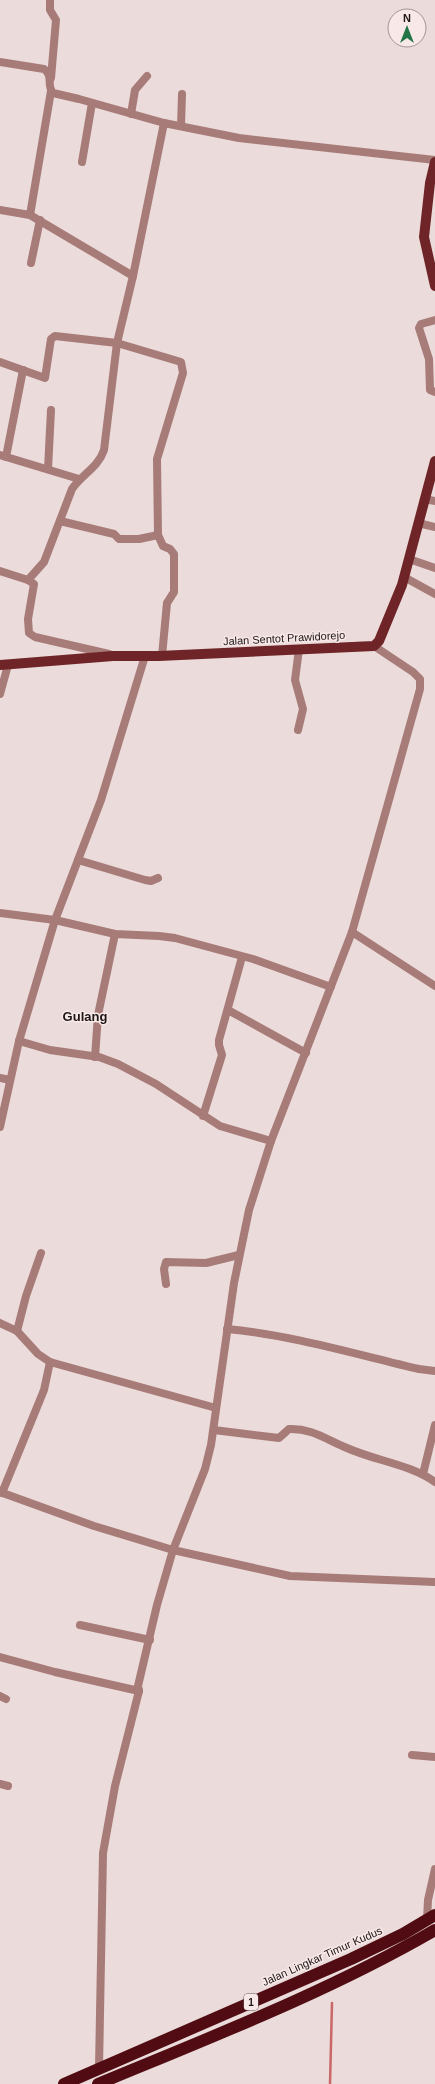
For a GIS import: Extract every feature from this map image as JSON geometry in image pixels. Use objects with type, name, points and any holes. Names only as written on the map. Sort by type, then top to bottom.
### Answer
[{"type":"highway","name":"Jalan Lingkar Timur Kudus","points":[[64,2084],[325,1970],[403,1934],[431,1917]]},
{"type":"highway","name":"1","points":[[98,2084],[218,2034],[332,1983],[407,1946],[435,1930]]},
{"type":"highway","points":[[325,1970],[332,1983]]},
{"type":"highway","points":[[300,1981],[306,1994]]},
{"type":"main road","points":[[435,161],[430,183],[424,237],[435,286]]},
{"type":"main road","points":[[374,646],[379,641],[404,577],[418,523],[430,500],[435,461]]},
{"type":"main road","name":"Jalan Sentot Prawidorejo","points":[[4,665],[113,656],[162,656],[374,646]]},
{"type":"street","points":[[30,215],[51,91],[56,20],[50,10],[50,0]]},
{"type":"street","points":[[0,62],[39,68],[47,72],[51,78]]},
{"type":"street","points":[[131,114],[135,90],[146,80],[147,76]]},
{"type":"street","points":[[51,91],[55,94],[164,123],[239,138],[435,161]]},
{"type":"street","points":[[181,126],[182,94]]},
{"type":"street","points":[[82,162],[92,103]]},
{"type":"street","points":[[28,580],[44,562],[72,489],[79,479],[92,470],[101,461],[104,450],[117,343],[133,276],[164,123]]},
{"type":"street","points":[[0,210],[30,215],[133,276]]},
{"type":"street","points":[[31,263],[40,220]]},
{"type":"street","points":[[434,321],[421,324],[419,332],[429,359],[430,390],[434,392]]},
{"type":"street","points":[[0,362],[45,378],[51,339],[54,336],[117,343],[178,360],[183,367],[156,459],[158,535],[163,546],[170,549],[174,554],[174,592],[167,603],[162,656]]},
{"type":"street","points":[[23,370],[3,456],[79,479]]},
{"type":"street","points":[[48,469],[51,410]]},
{"type":"street","points":[[60,521],[114,534],[119,539],[139,539],[158,535]]},
{"type":"street","points":[[418,523],[435,527]]},
{"type":"street","points":[[409,559],[435,568]]},
{"type":"street","points":[[0,571],[28,580],[34,584],[28,619],[29,633],[35,637],[113,656]]},
{"type":"street","points":[[404,577],[435,594]]},
{"type":"street","points":[[99,2068],[103,1853],[115,1786],[139,1691],[138,1686],[159,1597],[173,1550],[205,1469],[214,1430],[226,1329],[239,1255],[249,1210],[271,1141],[352,932],[420,689],[420,679],[413,672],[374,646]]},
{"type":"street","points":[[298,730],[303,709],[295,680],[299,649]]},
{"type":"street","points":[[0,1127],[19,1041],[55,920],[101,800],[145,656]]},
{"type":"street","points":[[0,694],[4,665]]},
{"type":"street","points":[[78,860],[145,880],[151,881],[158,878]]},
{"type":"street","points":[[0,913],[55,920],[115,934],[175,938],[276,966],[331,986]]},
{"type":"street","points":[[352,932],[435,986]]},
{"type":"street","points":[[95,1057],[98,1015],[115,934]]},
{"type":"street","points":[[203,1116],[222,1055],[219,1040],[242,957]]},
{"type":"street","points":[[228,1010],[306,1053]]},
{"type":"street","points":[[19,1041],[50,1050],[95,1057],[118,1064],[134,1072],[203,1116],[232,1130],[271,1141]]},
{"type":"street","points":[[0,1078],[10,1080]]},
{"type":"street","points":[[17,1331],[26,1296],[41,1253]]},
{"type":"street","points":[[166,1284],[164,1269],[166,1262],[206,1263],[239,1255]]},
{"type":"street","points":[[0,1323],[17,1331],[38,1354],[50,1362],[216,1408]]},
{"type":"street","points":[[226,1329],[260,1332],[435,1371]]},
{"type":"street","points":[[50,1362],[44,1390],[1,1493],[94,1526],[173,1550],[290,1576],[435,1582]]},
{"type":"street","points":[[423,1474],[435,1425]]},
{"type":"street","points":[[214,1430],[279,1438],[289,1429],[299,1429],[322,1436],[347,1448],[423,1474],[435,1482]]},
{"type":"street","points":[[80,1625],[150,1640]]},
{"type":"street","points":[[0,1657],[55,1672],[139,1691]]},
{"type":"street","points":[[412,1755],[435,1757]]},
{"type":"street","points":[[431,1917],[428,1900],[435,1869]]},
{"type":"waterway","points":[[330,2084],[332,2003]]},
{"type":"district","name":"Gulang","points":[[85,1016]]}]
